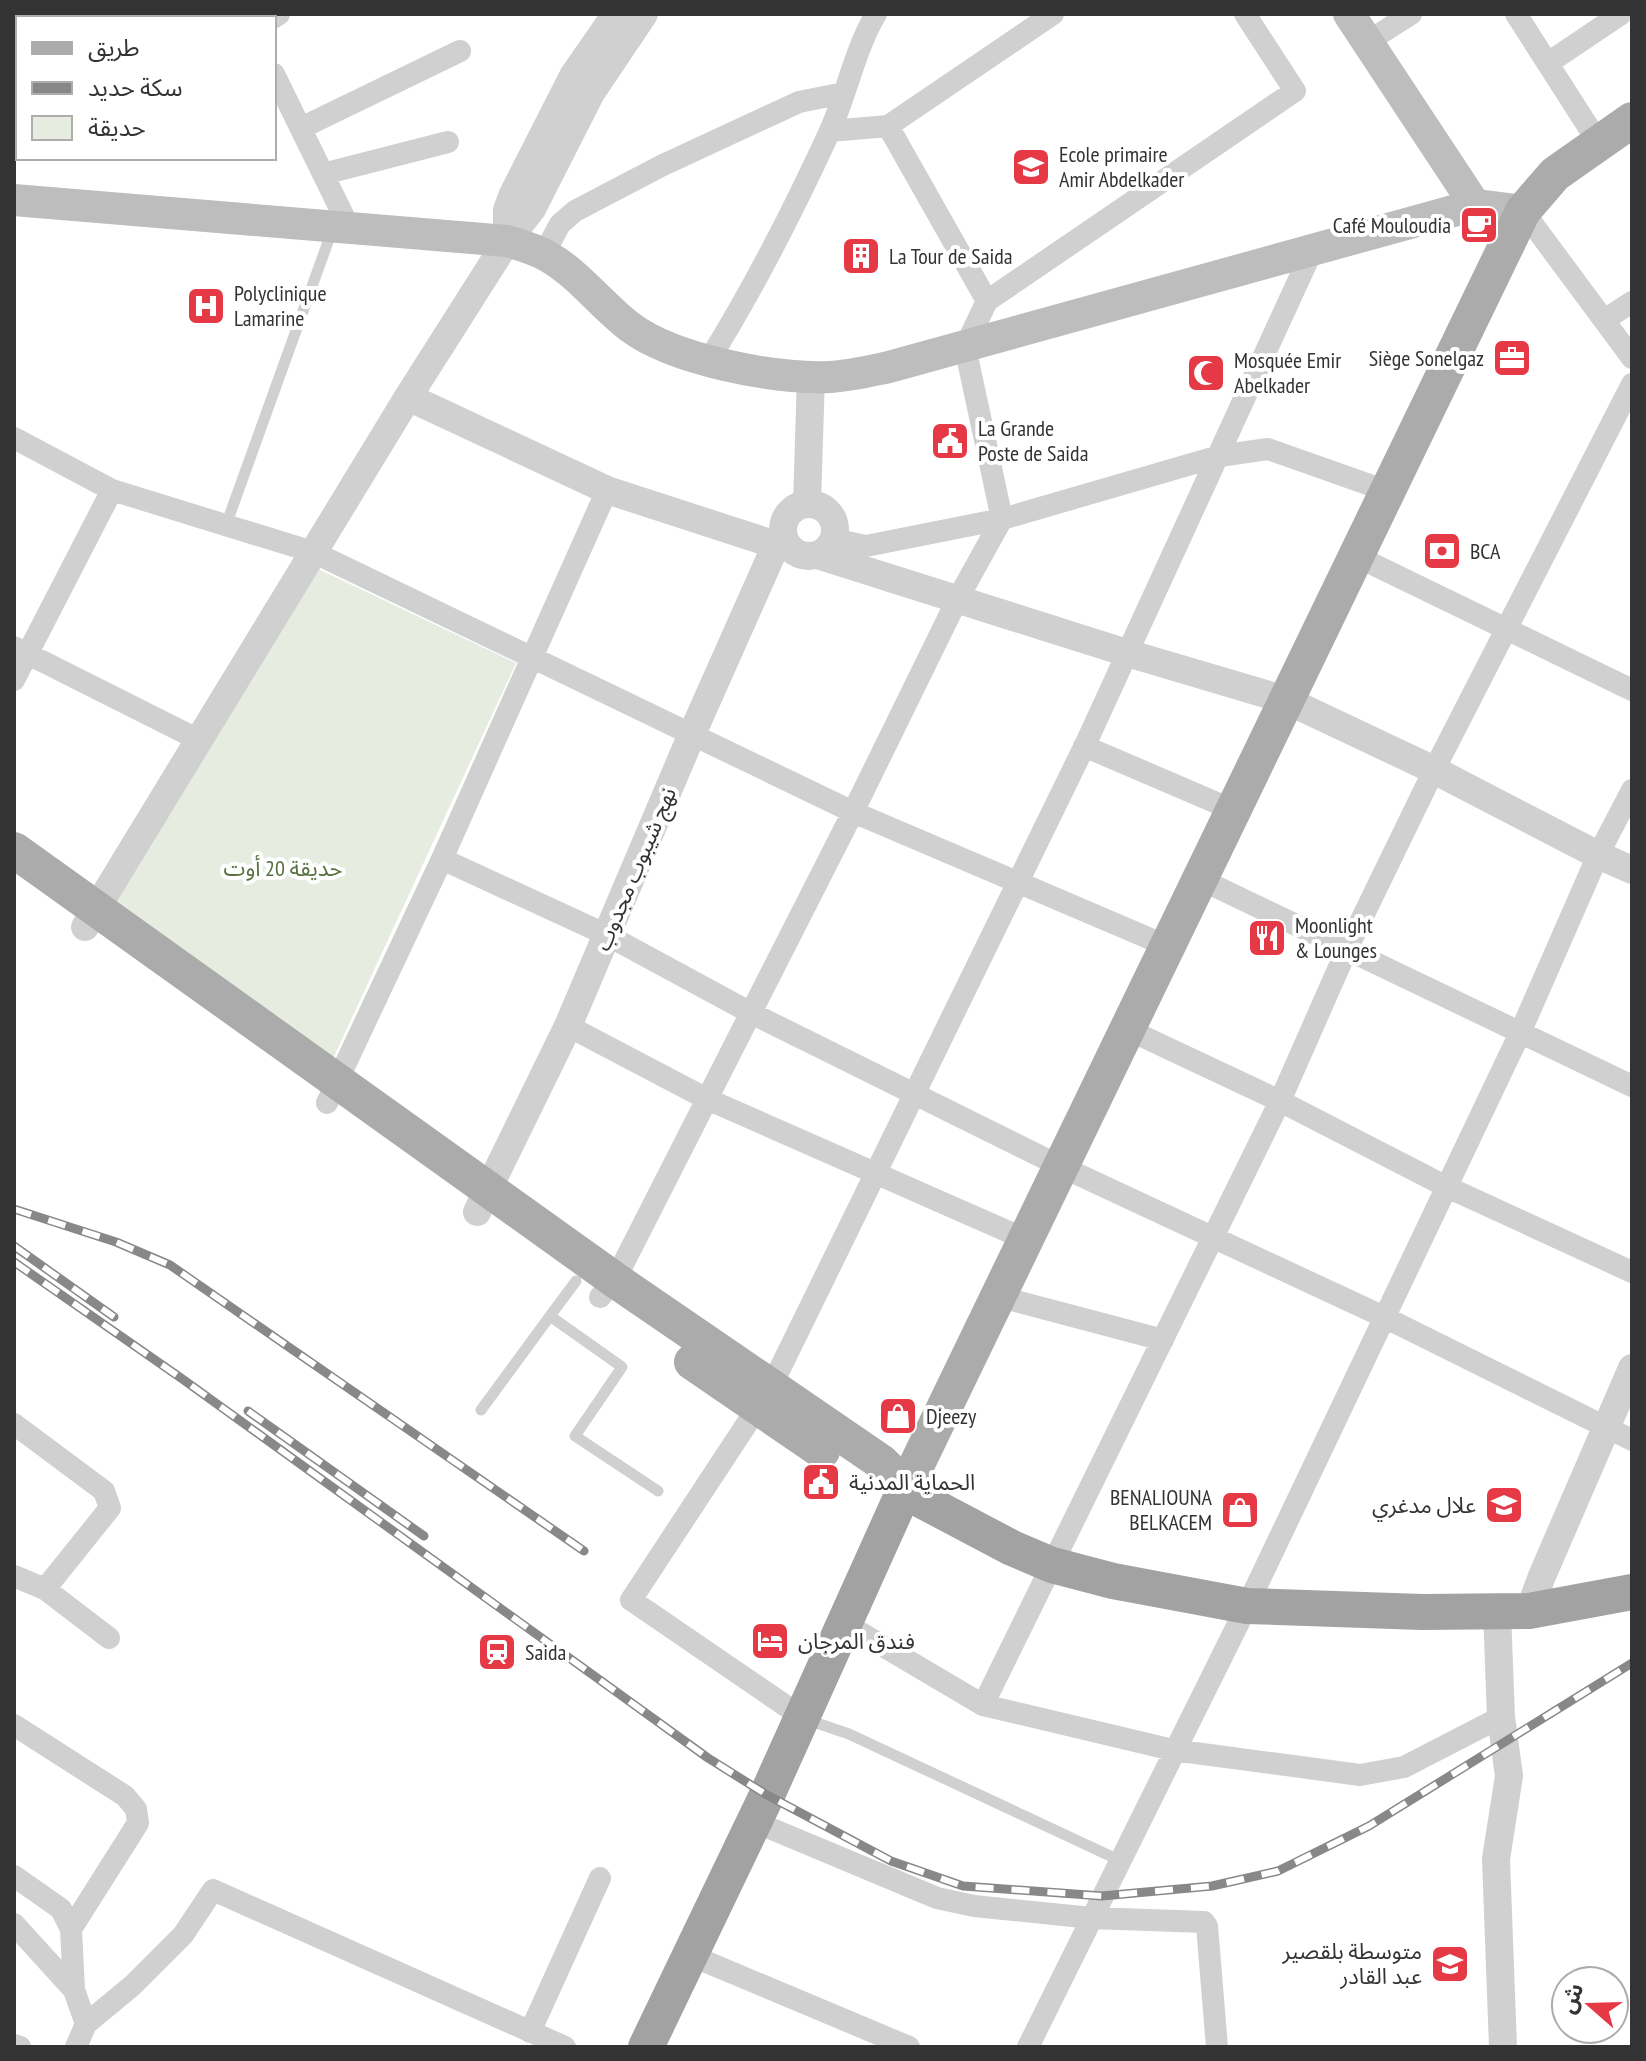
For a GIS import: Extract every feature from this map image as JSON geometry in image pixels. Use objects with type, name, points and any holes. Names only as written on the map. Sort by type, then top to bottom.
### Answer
[{"type":"highway","points":[[646,2047],[755,1822],[904,1491],[1012,1548],[1052,1565],[1113,1581],[1247,1606],[1513,1612],[1632,1592]]},
{"type":"main road","points":[[1349,14],[1475,205]]},
{"type":"main road","points":[[904,1491],[1523,211],[1555,174],[1632,120]]},
{"type":"main road","points":[[16,204],[507,241],[544,254],[568,270],[629,326],[675,351],[740,367],[830,377],[889,367],[965,347],[1475,205],[1523,211]]},
{"type":"main road","points":[[14,850],[91,918],[597,1286],[764,1397],[881,1462],[904,1491]]},
{"type":"main road","points":[[14,876],[91,918]]},
{"type":"street","points":[[507,241],[507,210],[513,194],[573,76],[616,14]]},
{"type":"street","points":[[91,918],[408,397],[507,241],[532,209],[591,93],[644,14]]},
{"type":"street","points":[[709,360],[736,316],[830,131],[867,30],[876,14]]},
{"type":"street","points":[[830,131],[888,126],[1053,14]]},
{"type":"street","points":[[597,1286],[707,1099],[957,600],[1002,519],[965,347],[987,301],[1295,91],[1245,14]]},
{"type":"street","points":[[1367,42],[1411,14]]},
{"type":"street","points":[[1516,14],[1598,142]]},
{"type":"street","points":[[1548,63],[1621,14]]},
{"type":"street","points":[[301,128],[460,51]]},
{"type":"street","points":[[276,78],[323,174],[342,228]]},
{"type":"street","points":[[544,254],[560,224],[575,211],[661,166],[799,102],[844,93]]},
{"type":"street","points":[[888,126],[987,301]]},
{"type":"street","points":[[323,174],[448,142]]},
{"type":"street","points":[[1523,211],[1632,358]]},
{"type":"street","points":[[802,1717],[631,1600],[764,1397],[1084,746],[1312,251]]},
{"type":"street","points":[[1604,320],[1632,302]]},
{"type":"street","points":[[807,504],[811,376]]},
{"type":"street","points":[[983,1705],[1280,1101],[1347,949],[1434,770],[1632,384]]},
{"type":"street","points":[[408,397],[607,490],[800,545],[865,559],[957,600],[1286,700],[1434,770],[1632,870]]},
{"type":"street","points":[[14,438],[112,490],[313,552],[853,812],[1167,946]]},
{"type":"street","points":[[865,559],[1219,456],[1268,449],[1387,491]]},
{"type":"street","points":[[14,680],[21,650],[112,490]]},
{"type":"street","points":[[333,1093],[442,859],[607,490]]},
{"type":"street","points":[[807,504],[820,506],[833,518],[836,532],[800,545],[785,521],[795,508],[807,504]]},
{"type":"street","name":"نهج شيبوب مجدوب","points":[[483,1201],[568,1026],[692,734],[800,545]]},
{"type":"street","points":[[1356,556],[1632,690]]},
{"type":"street","points":[[21,650],[199,740]]},
{"type":"street","points":[[1084,746],[1233,810]]},
{"type":"street","points":[[1028,2047],[1247,1606],[1520,1033],[1598,855],[1632,790]]},
{"type":"street","points":[[442,859],[607,935],[751,1013],[1060,1166],[1384,1317],[1632,1440]]},
{"type":"street","points":[[1200,879],[1632,1086]]},
{"type":"street","points":[[568,1026],[707,1099],[1025,1239]]},
{"type":"street","points":[[1127,1029],[1280,1101],[1445,1186],[1632,1272]]},
{"type":"street","points":[[997,1296],[1163,1340]]},
{"type":"street","points":[[1503,2047],[1496,1859],[1509,1776],[1501,1717],[1513,1612],[1542,1576],[1632,1368]]},
{"type":"street","points":[[17,1433],[104,1491],[110,1508],[45,1589]]},
{"type":"street","points":[[14,1576],[45,1589],[109,1638]]},
{"type":"street","points":[[844,1623],[983,1705],[1173,1750],[1360,1775],[1404,1767],[1501,1717]]},
{"type":"street","points":[[14,1725],[125,1796],[136,1809],[138,1823],[71,1929]]},
{"type":"street","points":[[755,1822],[937,1898],[974,1906],[1092,1918],[1204,1922],[1207,1926],[1217,2047]]},
{"type":"street","points":[[14,1876],[61,1909],[71,1929],[74,1990],[86,2024]]},
{"type":"street","points":[[530,2032],[600,1878]]},
{"type":"street","points":[[76,2047],[86,2024],[133,1985],[183,1935],[213,1890],[565,2047]]},
{"type":"street","points":[[14,1924],[74,1990]]},
{"type":"street","points":[[690,1955],[909,2047]]},
{"type":"street","points":[[14,2045],[20,2047]]},
{"type":"lane","points":[[226,525],[342,228]]},
{"type":"lane","points":[[481,1410],[550,1316],[597,1286]]},
{"type":"lane","points":[[550,1316],[622,1367],[575,1436],[658,1491]]},
{"type":"lane","points":[[802,1717],[849,1734],[1121,1861]]},
{"type":"green space","name":"حديقة 20 أوت","points":[[314,567],[516,663],[331,1063],[113,906]]},
{"type":"railway","points":[[14,1209],[116,1242],[170,1265],[584,1551]]},
{"type":"railway","points":[[14,1246],[114,1317]]},
{"type":"railway","points":[[14,1262],[181,1378],[708,1758],[767,1795],[891,1861],[963,1886],[1102,1896],[1212,1886],[1278,1871],[1369,1826],[1632,1663]]},
{"type":"railway","points":[[248,1411],[424,1536]]},
{"type":"place","name":"Ecole primaire Amir Abdelkader","points":[[1031,167]]},
{"type":"place","name":"Café Mouloudia","points":[[1479,225]]},
{"type":"place","name":"La Tour de Saida","points":[[861,256]]},
{"type":"place","name":"Polyclinique Lamarine","points":[[206,306]]},
{"type":"place","name":"Siège Sonelgaz","points":[[1512,358]]},
{"type":"place","name":"Mosquée Emir Abelkader","points":[[1206,373]]},
{"type":"place","name":"La Grande Poste de Saida","points":[[950,441]]},
{"type":"place","name":"BCA","points":[[1442,551]]},
{"type":"place","name":"Moonlight & Lounges","points":[[1267,938]]},
{"type":"place","name":"Djeezy","points":[[898,1416]]},
{"type":"place","name":"الحماية المدنية","points":[[821,1482]]},
{"type":"place","name":"علال مدغري","points":[[1504,1505]]},
{"type":"place","name":"BENALIOUNA BELKACEM","points":[[1240,1510]]},
{"type":"place","name":"فندق المرجان","points":[[770,1641]]},
{"type":"place","name":"Saida","points":[[497,1652]]},
{"type":"place","name":"متوسطة بلقصير عبد القادر","points":[[1450,1964]]}]
